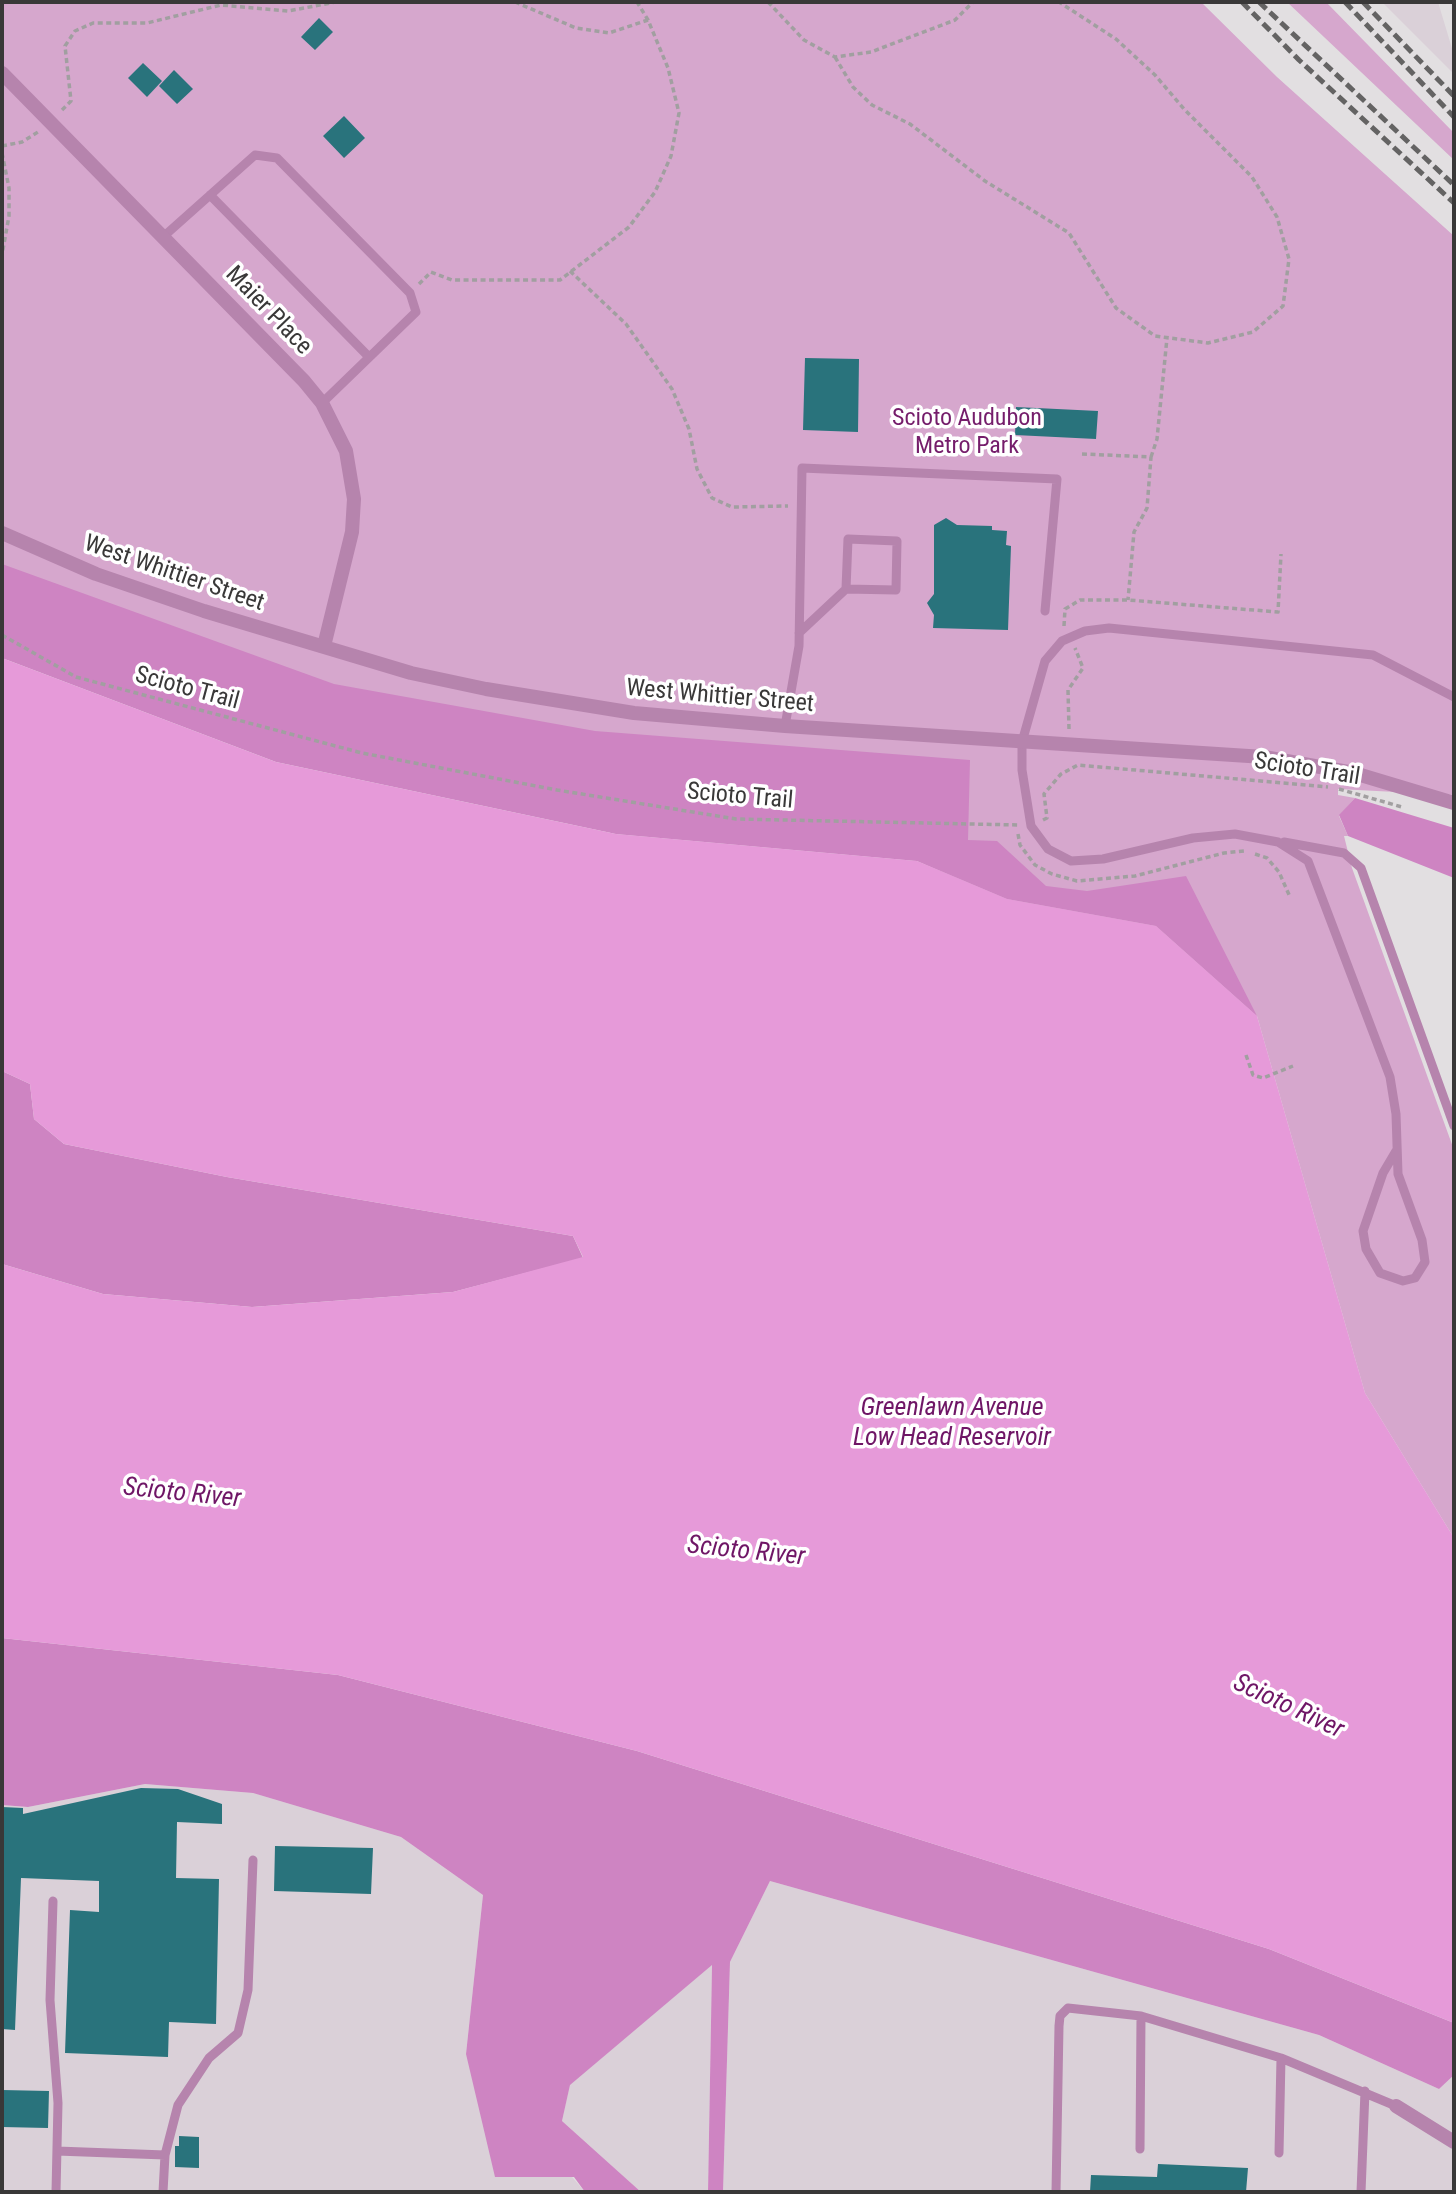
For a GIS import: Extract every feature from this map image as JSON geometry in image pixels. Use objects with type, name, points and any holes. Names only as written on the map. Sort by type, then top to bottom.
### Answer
[{"type":"street","name":"Maier Place","points":[[2,73],[304,381],[322,403],[346,451],[354,499],[352,532],[324,646]]},
{"type":"street","name":"West Whittier Street","points":[[2,533],[96,574],[411,673],[486,689],[634,713],[785,726],[1264,757],[1354,773],[1454,803]]},
{"type":"street","points":[[1396,2106],[1454,2142]]},
{"type":"lane","points":[[163,237],[255,155],[277,158],[410,293],[416,312],[322,403]]},
{"type":"lane","points":[[211,195],[369,357]]},
{"type":"lane","points":[[785,726],[799,633],[802,468],[1057,479],[1045,611]]},
{"type":"lane","points":[[799,633],[846,589],[896,590],[897,541],[848,539],[846,589]]},
{"type":"lane","points":[[1454,698],[1373,655],[1109,628],[1085,631],[1062,641],[1045,661],[1022,742],[1022,770],[1031,826],[1048,849],[1071,861],[1102,859],[1193,838],[1235,834],[1344,853],[1361,868],[1454,1126]]},
{"type":"lane","points":[[1278,842],[1308,861],[1390,1077],[1402,1191],[1416,1221],[1425,1262],[1415,1278],[1403,1281],[1380,1273],[1366,1249],[1363,1231],[1383,1173],[1396,1151]]},
{"type":"lane","points":[[163,2192],[165,2155],[178,2105],[209,2058],[238,2033],[248,1990],[253,1860]]},
{"type":"lane","points":[[52,1902],[50,2000],[58,2103],[56,2192]]},
{"type":"lane","points":[[1056,2192],[1060,2016],[1068,2008],[1141,2016],[1281,2057],[1396,2106]]},
{"type":"lane","points":[[1140,2149],[1141,2016]]},
{"type":"lane","points":[[1279,2153],[1281,2057]]},
{"type":"lane","points":[[1361,2192],[1365,2091]]},
{"type":"lane","points":[[57,2151],[165,2155]]},
{"type":"path","points":[[2,146],[22,142],[51,122],[71,101],[65,46],[75,32],[93,23],[147,23],[221,5],[288,11],[336,2]]},
{"type":"path","points":[[515,2],[576,27],[609,33],[649,20]]},
{"type":"path","points":[[410,293],[431,272],[452,281],[559,280],[629,227],[655,192],[671,156],[679,113],[668,68],[649,20],[638,2]]},
{"type":"path","points":[[768,2],[804,40],[835,57],[853,87],[872,105],[910,124],[985,181],[1069,233],[1116,308],[1156,336],[1208,343],[1253,332],[1283,306],[1289,259],[1277,217],[1252,177],[1184,109],[1156,75],[1116,39],[1059,2]]},
{"type":"path","points":[[835,57],[871,52],[956,20],[973,2]]},
{"type":"path","points":[[2,153],[9,188],[9,216],[2,254]]},
{"type":"path","points":[[570,271],[626,324],[672,389],[689,429],[697,469],[712,498],[732,507],[800,505]]},
{"type":"path","points":[[1128,600],[1134,532],[1147,508],[1167,337]]},
{"type":"path","points":[[1082,454],[1151,457]]},
{"type":"path","name":"Scioto Trail","points":[[2,635],[76,677],[350,751],[544,788],[736,819],[1031,826],[1047,818],[1044,794],[1061,774],[1078,765],[1285,781],[1338,789],[1402,807]]},
{"type":"path","points":[[1015,825],[1020,845],[1035,864],[1052,874],[1077,881],[1135,876],[1224,853],[1247,851],[1266,858],[1279,872],[1290,897]]},
{"type":"path","points":[[1246,1055],[1253,1075],[1263,1078],[1293,1066]]},
{"type":"shaded area","points":[[1382,2],[1438,2],[1454,55],[1454,74]]},
{"type":"shaded area","points":[[2,564],[334,684],[595,731],[970,760],[968,840],[997,841],[1046,886],[1087,891],[1186,876],[1257,1016],[1156,926],[1007,899],[917,861],[616,834],[276,762],[2,658]]},
{"type":"shaded area","points":[[1355,798],[1454,828],[1454,878],[1348,836],[1339,815]]},
{"type":"shaded area","points":[[2,1071],[30,1084],[34,1119],[64,1144],[227,1177],[573,1236],[583,1258],[453,1292],[252,1307],[103,1294],[2,1264]]},
{"type":"shaded area","points":[[2,1638],[338,1675],[637,1751],[1269,1949],[1454,2023],[1454,2075],[1439,2089],[1319,2035],[770,1881],[730,1962],[723,2192],[708,2192],[712,1965],[570,2085],[562,2121],[641,2192],[585,2192],[574,2177],[495,2177],[466,2054],[483,1895],[401,1837],[253,1793],[145,1784],[28,1807],[2,1805]]},
{"type":"shaded area","points":[[145,1784],[253,1793],[401,1837],[483,1895],[466,2054],[585,2192],[2,2192],[2,1805],[28,1807]]},
{"type":"shaded area","points":[[770,1881],[1319,2035],[1439,2089],[1454,2075],[1454,2192],[723,2192],[730,1962]]},
{"type":"shaded area","points":[[712,1964],[708,2192],[641,2192],[562,2121],[570,2084]]},
{"type":"green space","name":"Scioto Audubon Metro Park","points":[[2,2],[1201,2],[1277,77],[1454,236],[1454,795],[1338,789],[1338,795],[1355,798],[1339,816],[1348,836],[1344,836],[1352,868],[1454,1150],[1454,1538],[1365,1393],[1257,1016],[917,861],[616,834],[2,658]]},
{"type":"green space","points":[[1287,2],[1326,2],[1454,133],[1454,160]]},
{"type":"water","name":"Greenlawn Avenue Low Head Reservoir","points":[[2,658],[276,762],[616,834],[917,861],[1007,899],[1156,926],[1257,1016],[1365,1393],[1454,1538],[1454,2023],[1269,1949],[637,1751],[338,1675],[2,1638],[2,1264],[103,1294],[252,1307],[453,1292],[583,1257],[573,1236],[227,1177],[64,1144],[34,1119],[30,1084],[2,1071]]},
{"type":"building","points":[[319,18],[333,32],[315,50],[301,37]]},
{"type":"building","points":[[143,63],[162,81],[147,97],[128,78]]},
{"type":"building","points":[[174,70],[193,89],[177,104],[159,86]]},
{"type":"building","points":[[344,116],[365,138],[344,158],[323,136]]},
{"type":"building","points":[[805,358],[859,359],[858,432],[803,430]]},
{"type":"building","points":[[1016,407],[1098,411],[1096,439],[1015,435]]},
{"type":"building","points":[[946,518],[957,525],[992,526],[992,530],[1007,531],[1006,545],[1011,546],[1008,630],[933,628],[934,615],[927,603],[934,594],[934,525]]},
{"type":"building","points":[[141,1788],[178,1789],[222,1804],[222,1824],[177,1822],[176,1878],[219,1879],[216,2024],[169,2022],[168,2057],[65,2053],[70,1910],[99,1912],[99,1881],[21,1878],[15,2030],[2,2029],[2,1807],[23,1808],[23,1814]]},
{"type":"building","points":[[275,1846],[373,1848],[371,1894],[274,1891]]},
{"type":"building","points":[[2,2090],[49,2091],[48,2128],[2,2127]]},
{"type":"building","points":[[179,2136],[199,2137],[199,2168],[175,2167],[175,2146],[179,2146]]},
{"type":"building","points":[[1158,2164],[1248,2168],[1246,2192],[1090,2192],[1091,2175],[1157,2177]]},
{"type":"railway","points":[[1242,2],[1299,60],[1454,203]]},
{"type":"railway","points":[[1259,2],[1454,185]]},
{"type":"railway","points":[[1345,2],[1454,117]]},
{"type":"railway","points":[[1363,2],[1454,96]]},
{"type":"water label","name":"Scioto River","points":[[182,1494]]},
{"type":"water label","name":"Scioto River","points":[[746,1552]]},
{"type":"water label","name":"Scioto River","points":[[1288,1707]]}]
